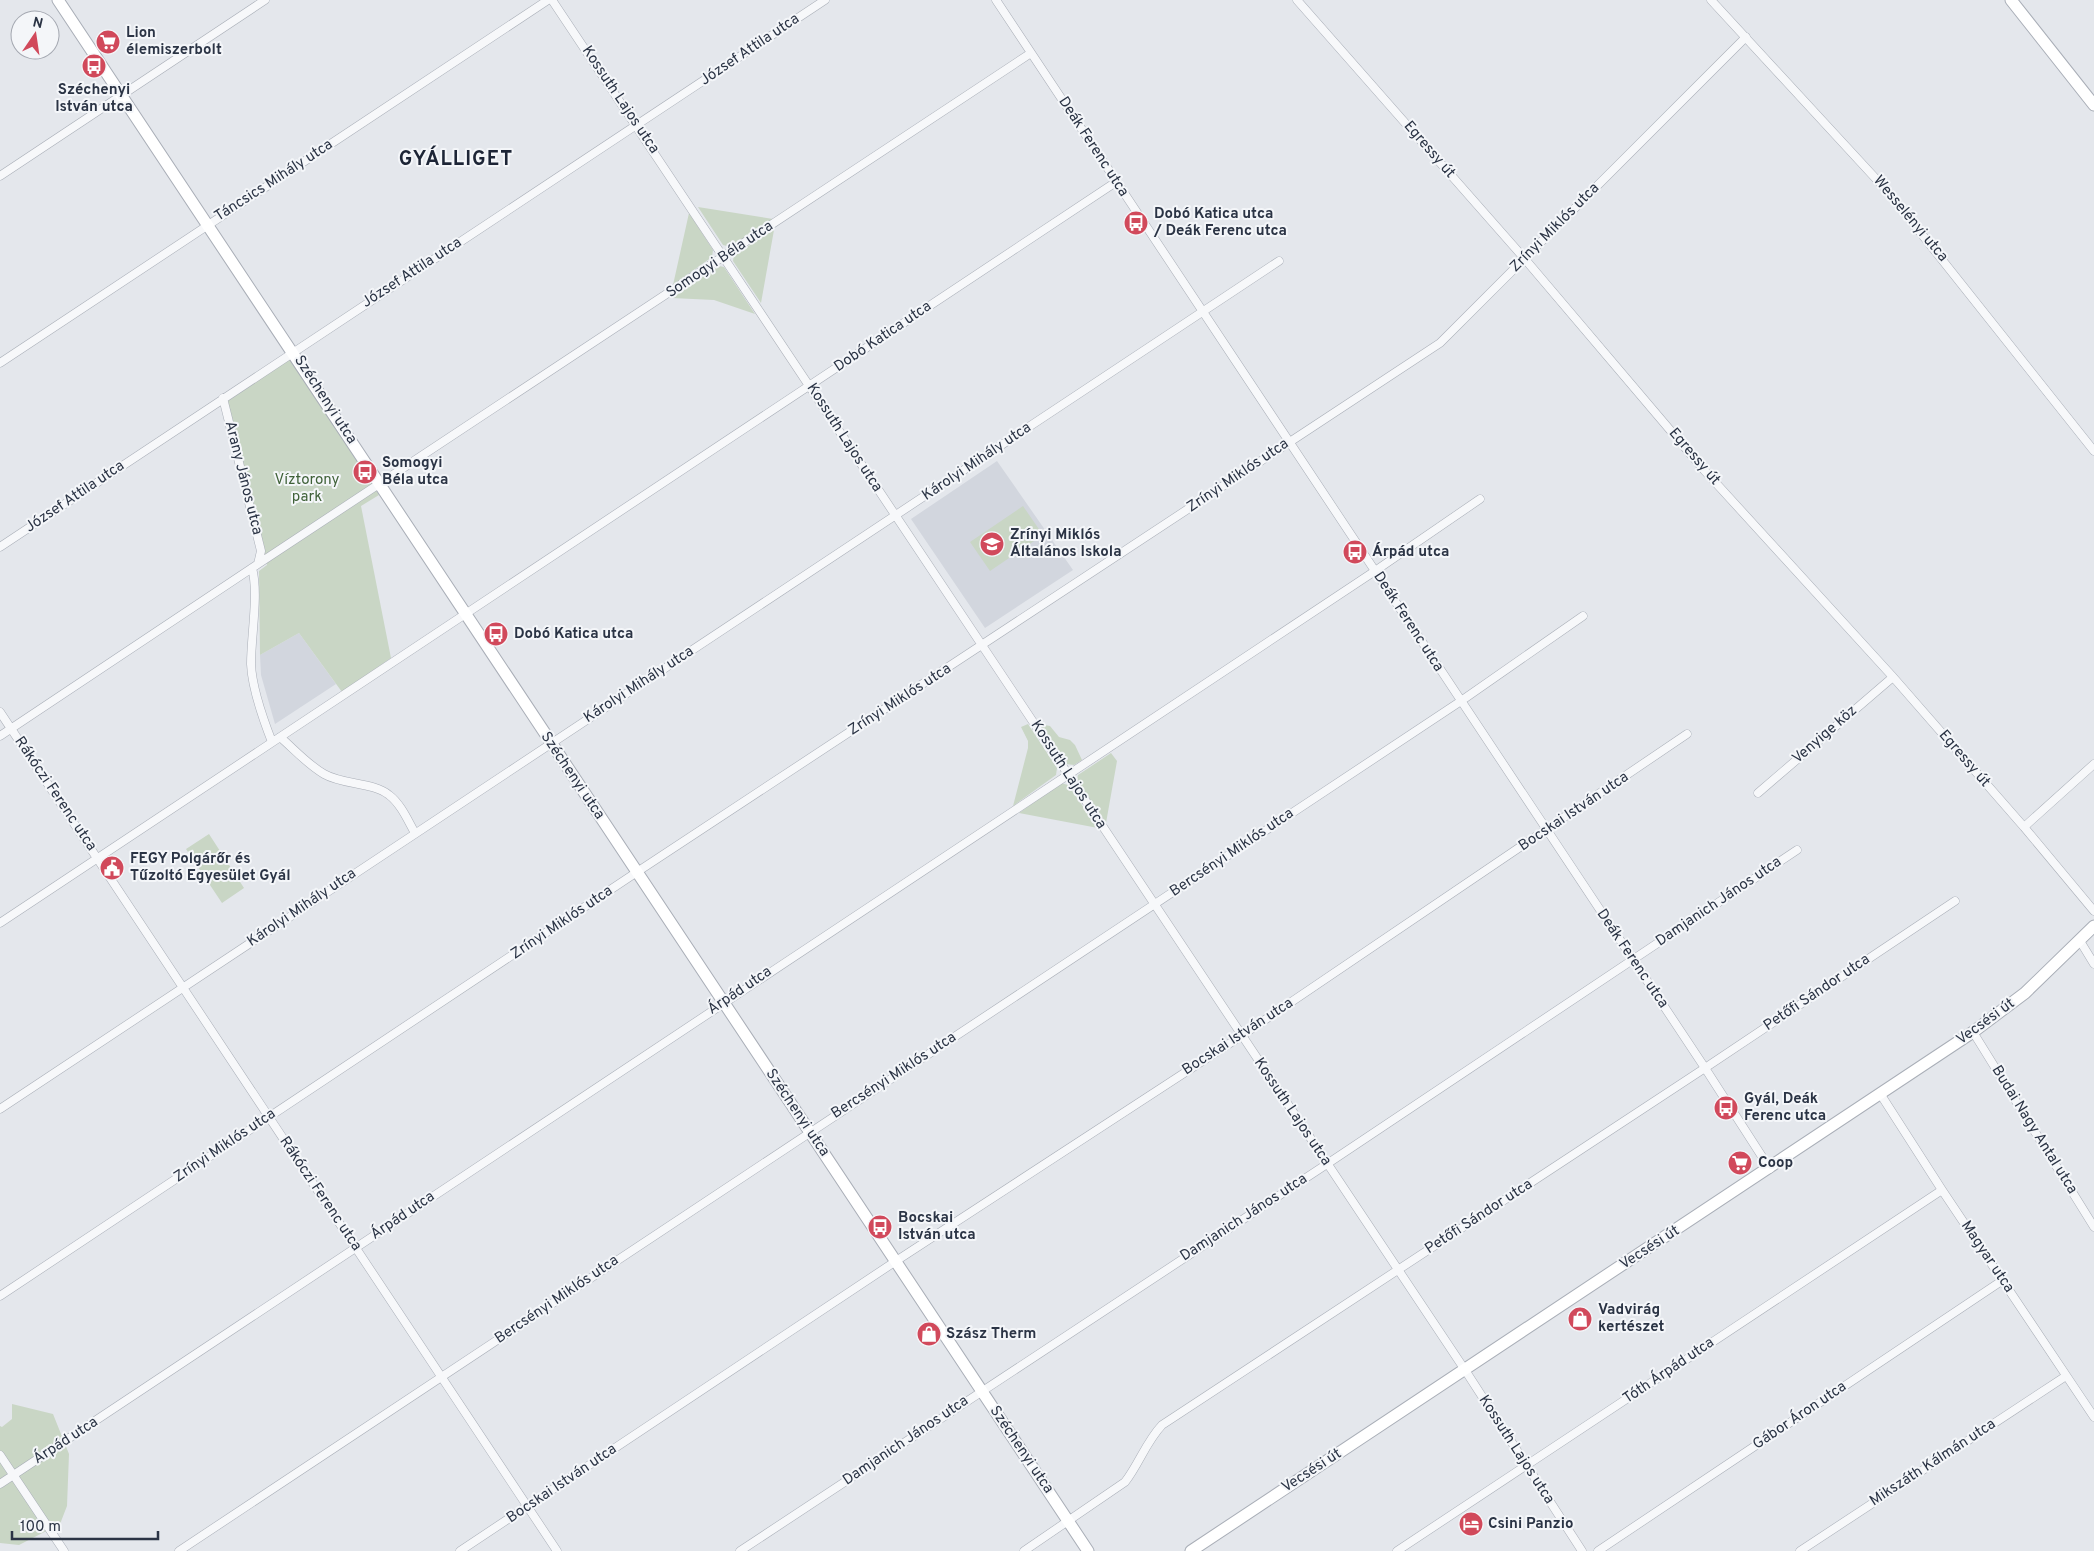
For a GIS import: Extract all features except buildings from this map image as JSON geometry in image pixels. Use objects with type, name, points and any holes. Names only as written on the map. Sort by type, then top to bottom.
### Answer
[{"type":"street","name":"Széchenyi utca","points":[[58,0],[293,352],[550,744],[1088,1551]]},
{"type":"street","points":[[0,176],[266,0]]},
{"type":"street","name":"Táncsics Mihály utca","points":[[0,363],[548,0]]},
{"type":"street","name":"Kossuth Lajos utca","points":[[552,0],[1465,1370],[1582,1551]]},
{"type":"street","name":"József Attila utca","points":[[0,546],[825,0]]},
{"type":"street","name":"Deák Ferenc utca","points":[[996,0],[1705,1068],[1770,1169]]},
{"type":"street","name":"Egressy út","points":[[1297,0],[1524,258],[1704,470],[1893,677],[2024,827],[2094,911]]},
{"type":"street","name":"Wesselényi utca","points":[[1711,0],[1889,193],[2094,451]]},
{"type":"street","points":[[2011,0],[2094,105]]},
{"type":"street","name":"Zrínyi Miklós utca","points":[[0,1296],[637,872],[1440,343],[1746,37]]},
{"type":"street","name":"Somogyi Béla utca","points":[[0,736],[303,532],[380,485],[1031,53]]},
{"type":"street","name":"Dobó Katica utca","points":[[0,924],[1116,182]]},
{"type":"street","name":"Károlyi Mihály utca","points":[[0,1109],[1279,261]]},
{"type":"street","name":"Arany János utca","points":[[223,398],[261,552],[254,577],[251,667],[262,716],[272,742]]},
{"type":"street","name":"Árpád utca","points":[[0,1484],[723,1002],[1375,571],[1480,499]]},
{"type":"street","name":"Bercsényi Miklós utca","points":[[179,1551],[1461,701],[1583,616]]},
{"type":"street","name":"Venyige köz","points":[[1758,793],[1893,677]]},
{"type":"street","name":"Rákóczi Ferenc utca","points":[[0,712],[557,1551]]},
{"type":"street","name":"Bocskai István utca","points":[[460,1551],[896,1261],[1241,1036],[1687,734]]},
{"type":"street","points":[[280,737],[304,760],[324,774],[342,782],[376,788],[389,795],[402,810],[415,833]]},
{"type":"street","points":[[2024,827],[2094,764]]},
{"type":"street","name":"Damjanich János utca","points":[[740,1551],[1327,1164],[1797,850]]},
{"type":"street","name":"Petőfi Sándor utca","points":[[1024,1551],[1125,1482],[1132,1474],[1152,1436],[1162,1425],[1705,1068],[1955,901]]},
{"type":"street","name":"Vecsési út","points":[[1191,1551],[1770,1169],[1973,1032],[2025,993],[2094,926]]},
{"type":"street","points":[[2080,941],[2094,964]]},
{"type":"street","name":"Budai Nagy Antal utca","points":[[1973,1032],[2094,1227]]},
{"type":"street","name":"Magyar utca","points":[[1881,1095],[1942,1190],[2094,1417]]},
{"type":"street","name":"Tóth Árpád utca","points":[[1397,1551],[1942,1190]]},
{"type":"street","name":"Gábor Áron utca","points":[[1598,1551],[2003,1280]]},
{"type":"street","name":"Mikszáth Kálmán utca","points":[[1800,1551],[2066,1376]]},
{"type":"street","points":[[0,1455],[64,1551]]},
{"type":"shaded area","name":"Zrínyi Miklós Általános Iskola","points":[[997,461],[1073,570],[985,628],[911,519]]},
{"type":"shaded area","points":[[299,633],[336,684],[275,724],[261,675],[260,655]]},
{"type":"green space","points":[[698,207],[773,219],[731,247],[723,245]]},
{"type":"green space","points":[[689,213],[713,250],[712,257],[673,285]]},
{"type":"green space","points":[[774,230],[761,303],[733,261],[734,255]]},
{"type":"green space","points":[[719,266],[724,267],[755,314],[714,300],[672,298]]},
{"type":"green space","name":"Víztorony park","points":[[290,357],[379,495],[361,506],[391,658],[342,692],[299,633],[260,655],[259,571],[267,565],[227,400]]},
{"type":"green space","points":[[1023,506],[1043,535],[990,571],[970,542]]},
{"type":"green space","points":[[1028,724],[1057,768],[1056,775],[1013,806],[1028,748],[1028,741],[1021,727]]},
{"type":"green space","points":[[1040,724],[1050,726],[1059,737],[1070,740],[1075,745],[1082,760],[1074,765],[1066,764]]},
{"type":"green space","points":[[1111,753],[1117,761],[1106,823],[1077,780],[1078,775]]},
{"type":"green space","points":[[1061,783],[1068,785],[1098,828],[1019,813]]},
{"type":"green space","points":[[209,834],[244,888],[222,903],[186,849]]},
{"type":"green space","points":[[12,1404],[53,1414],[69,1454],[67,1506],[60,1524],[19,1545],[0,1543],[0,1426],[2,1427],[12,1419]]},
{"type":"place","name":"Lion élemiszerbolt","points":[[108,42]]},
{"type":"place","name":"Széchenyi István utca","points":[[94,66]]},
{"type":"place","name":"Dobó Katica utca / Deák Ferenc utca","points":[[1136,223]]},
{"type":"place","name":"Somogyi Béla utca","points":[[365,472]]},
{"type":"place","name":"Zrínyi Miklós Általános Iskola","points":[[992,544]]},
{"type":"place","name":"Árpád utca","points":[[1355,552]]},
{"type":"place","name":"Dobó Katica utca","points":[[496,634]]},
{"type":"place","name":"FEGY Polgárőr és Tűzoltó Egyesület Gyál","points":[[112,868]]},
{"type":"place","name":"Gyál, Deák Ferenc utca","points":[[1726,1108]]},
{"type":"place","name":"Coop","points":[[1740,1163]]},
{"type":"place","name":"Bocskai István utca","points":[[880,1227]]},
{"type":"place","name":"Vadvirág kertészet","points":[[1580,1319]]},
{"type":"place","name":"Szász Therm","points":[[929,1334]]},
{"type":"place","name":"Csini Panzio","points":[[1471,1524]]},
{"type":"district","name":"GYÁLLIGET","points":[[456,160]]}]
